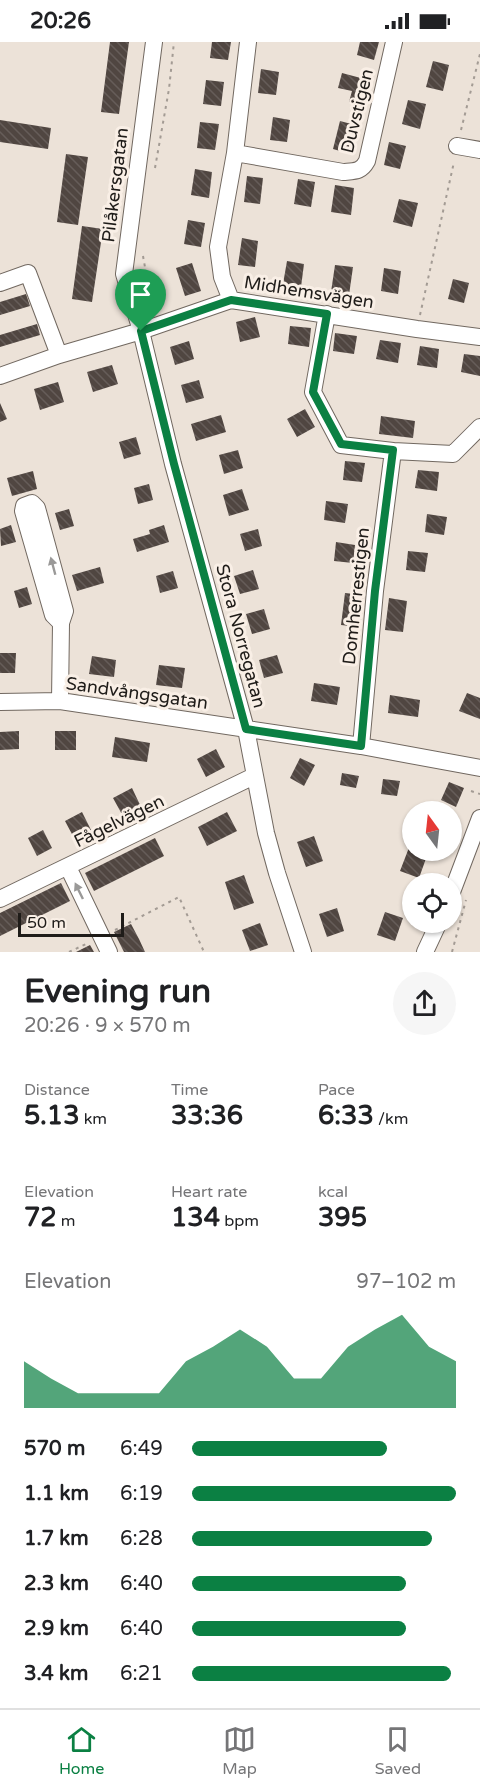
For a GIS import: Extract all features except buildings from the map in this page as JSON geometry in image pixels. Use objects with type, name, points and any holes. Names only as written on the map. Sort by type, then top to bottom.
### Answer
[{"type":"street","name":"Pilåkersgatan","points":[[141,331],[124,274],[154,42]]},
{"type":"street","points":[[231,300],[222,277],[218,247],[235,153],[248,42]]},
{"type":"street","name":"Duvstigen","points":[[235,153],[343,171],[363,168],[367,160],[394,42]]},
{"type":"street","points":[[458,146],[480,150]]},
{"type":"street","points":[[0,283],[28,273],[59,356]]},
{"type":"street","name":"Midhemsvägen","points":[[0,376],[231,300],[480,337]]},
{"type":"street","points":[[327,314],[313,392],[341,444],[453,454],[480,427]]},
{"type":"street","name":"Stora Norregatan","points":[[141,331],[174,464],[246,729],[266,833],[303,952]]},
{"type":"street","name":"Domherrestigen","points":[[361,746],[375,591],[393,450]]},
{"type":"street","points":[[60,701],[62,623],[65,611],[37,508],[32,503],[28,504],[24,506],[23,511],[53,615],[62,623]]},
{"type":"street","name":"Sandvångsgatan","points":[[0,702],[60,701],[361,746],[480,768]]},
{"type":"street","name":"Fågelvägen","points":[[0,899],[254,776]]},
{"type":"street","points":[[462,886],[480,818]]},
{"type":"street","points":[[68,867],[108,952]]},
{"type":"street","points":[[425,952],[434,933]]},
{"type":"street","points":[[436,952],[439,933]]},
{"type":"path","points":[[153,177],[169,89],[174,42]]},
{"type":"path","points":[[417,329],[480,54]]},
{"type":"path","points":[[135,310],[146,306],[150,295],[142,248]]},
{"type":"path","points":[[471,791],[480,794]]},
{"type":"path","points":[[69,952],[178,897],[204,952]]},
{"type":"path","points":[[452,952],[455,933]]},
{"type":"route","points":[[231,300],[327,314],[313,392],[341,444],[393,450],[375,591],[361,746],[246,729],[174,464],[141,331],[231,300]]}]
